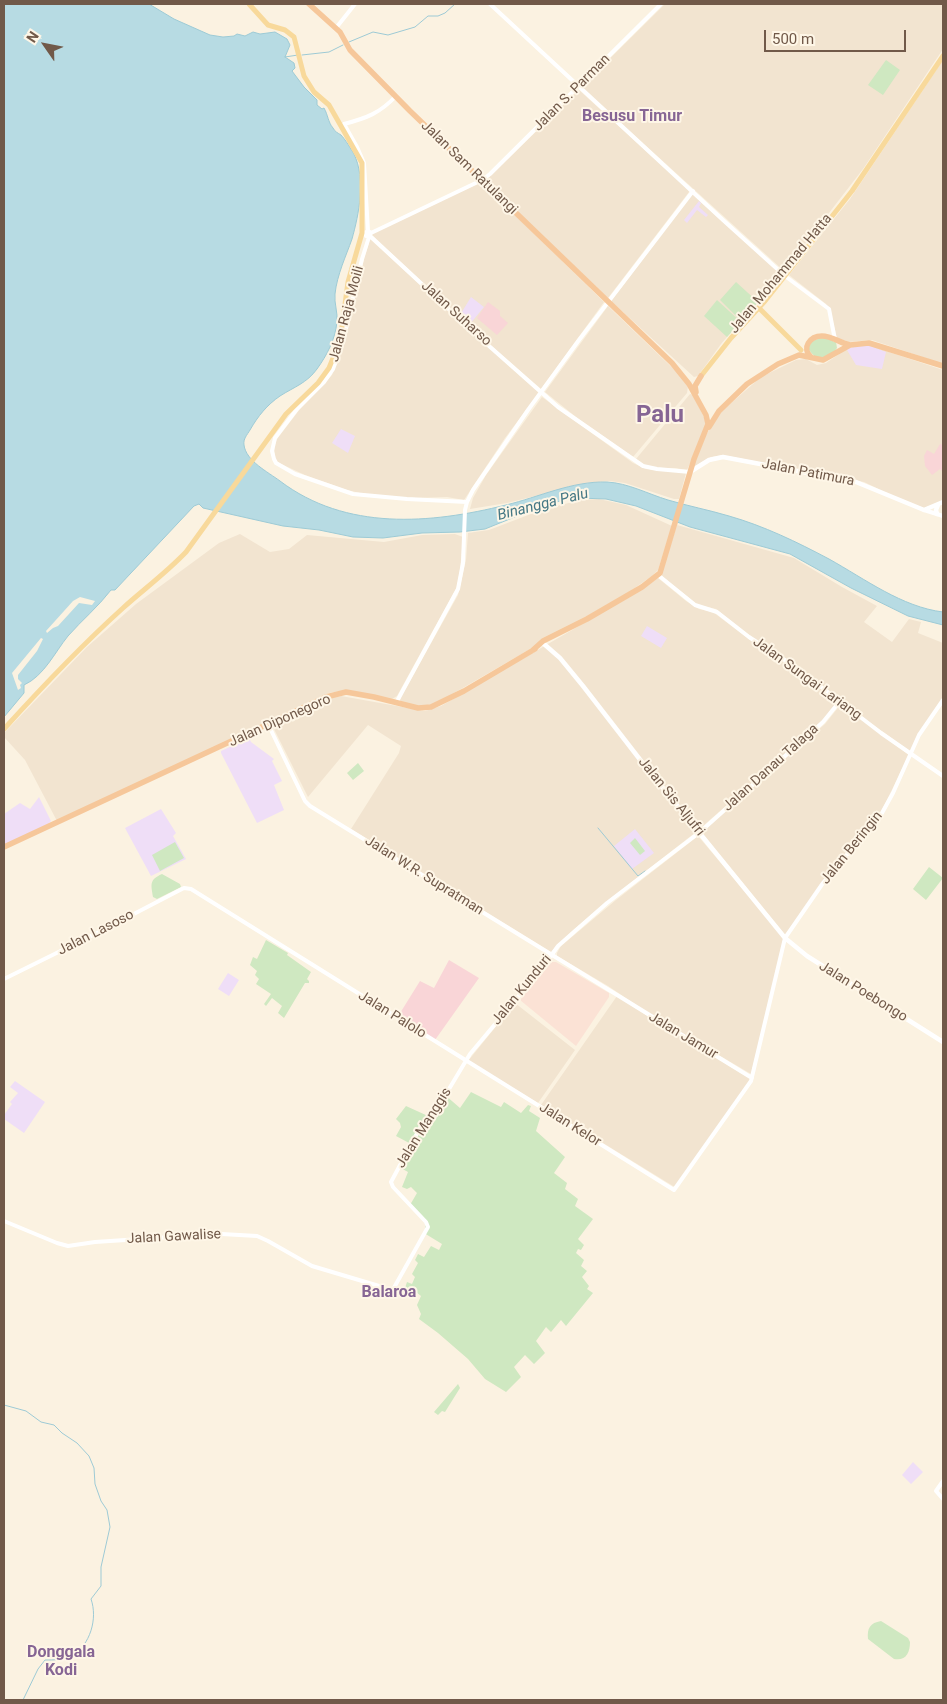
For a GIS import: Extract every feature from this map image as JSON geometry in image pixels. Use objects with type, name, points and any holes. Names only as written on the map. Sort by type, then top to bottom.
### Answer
[{"type":"highway","name":"Jalan Sam Ratulangi","points":[[310,4],[336,28],[350,50],[396,96],[672,364]]},
{"type":"highway","points":[[533,650],[552,637],[614,604],[658,576],[663,566],[698,449],[719,411],[747,384],[766,370],[802,351],[811,340],[819,336],[828,337],[850,345]]},
{"type":"highway","points":[[836,340],[838,346],[836,353]]},
{"type":"highway","points":[[802,351],[812,358],[823,360],[850,345],[860,343],[873,344],[943,366]]},
{"type":"highway","points":[[672,364],[694,380],[701,375]]},
{"type":"highway","points":[[672,364],[691,387],[707,418],[708,428]]},
{"type":"highway","points":[[691,387],[701,375]]},
{"type":"highway","points":[[701,375],[695,386],[696,391],[706,410],[712,413],[719,411]]},
{"type":"highway","points":[[395,703],[420,708],[440,704],[544,644]]},
{"type":"highway","name":"Jalan Diponegoro","points":[[148,782],[333,695],[346,692],[395,703]]},
{"type":"highway","name":"Jalan Diponegoro","points":[[4,848],[323,700],[338,696],[356,696],[395,703]]},
{"type":"main road","points":[[4,729],[77,651],[167,572],[186,552],[286,414],[324,375],[334,359],[340,341],[348,282],[362,233],[362,163],[328,105],[314,92],[304,76],[294,37],[285,30],[268,25],[249,4]]},
{"type":"main road","name":"Jalan Mohammad Hatta","points":[[744,322],[759,308],[860,179],[943,54]]},
{"type":"main road","name":"Jalan Mohammad Hatta","points":[[701,375],[785,275]]},
{"type":"main road","points":[[759,308],[802,351]]},
{"type":"main road","name":"Jalan Patimura","points":[[690,472],[714,459],[723,457],[856,482],[924,510]]},
{"type":"main road","points":[[924,510],[941,504]]},
{"type":"main road","points":[[937,514],[936,510],[941,504]]},
{"type":"main road","name":"Jalan Sis Aljufri","points":[[552,637],[549,644],[557,655],[785,938]]},
{"type":"main road","name":"Jalan Sis Aljufri","points":[[544,644],[557,655]]},
{"type":"main road","name":"Jalan Poebongo","points":[[785,938],[802,953],[943,1042]]},
{"type":"street","points":[[336,28],[355,4]]},
{"type":"street","points":[[490,4],[578,87],[785,275],[829,309],[836,340]]},
{"type":"street","name":"Jalan S. Parman","points":[[370,234],[482,180],[502,164],[661,4]]},
{"type":"street","name":"Jalan Raja Moili","points":[[396,96],[374,115],[344,124],[358,147],[364,163],[370,234],[362,259],[343,342],[333,369],[324,382],[297,409],[273,442],[273,456],[276,464],[307,478],[353,494],[407,500],[466,502]]},
{"type":"street","points":[[395,703],[458,589],[463,563],[466,502],[541,393],[693,191]]},
{"type":"street","name":"Jalan Suharso","points":[[370,234],[541,393],[572,418],[643,466],[690,472]]},
{"type":"street","points":[[924,510],[943,516]]},
{"type":"street","name":"Jalan Sungai Lariang","points":[[658,576],[692,603],[712,609],[750,638],[794,666],[943,776]]},
{"type":"street","name":"Jalan Beringin","points":[[785,938],[823,883],[882,813],[923,728],[943,700]]},
{"type":"street","name":"Jalan Danau Talaga","points":[[583,923],[700,832],[823,722],[840,701]]},
{"type":"street","name":"Jalan W.R. Supratman","points":[[269,726],[308,805],[615,993]]},
{"type":"street","name":"Jalan Palolo","points":[[188,888],[465,1061]]},
{"type":"street","name":"Jalan Lasoso","points":[[4,979],[180,890],[188,888]]},
{"type":"street","name":"Jalan Kunduri","points":[[465,1061],[543,967],[558,946],[583,923]]},
{"type":"street","points":[[752,1078],[785,938]]},
{"type":"street","name":"Jalan Jamur","points":[[615,993],[660,1023],[752,1078]]},
{"type":"street","name":"Jalan Kelor","points":[[465,1061],[674,1190],[747,1089],[752,1078]]},
{"type":"street","name":"Jalan Manggis","points":[[391,1293],[428,1226],[393,1188],[391,1182],[421,1126],[440,1104],[465,1061]]},
{"type":"street","name":"Jalan Gawalise","points":[[4,1221],[68,1246],[95,1242],[211,1233],[256,1236],[312,1266],[379,1286],[391,1293]]},
{"type":"street","points":[[943,1481],[936,1491],[943,1499]]},
{"type":"shaded area","points":[[665,4],[943,4],[943,49],[863,169],[784,271],[581,87]]},
{"type":"shaded area","points":[[943,60],[943,364],[872,340],[849,342],[837,338],[830,311],[826,304],[789,275],[850,199]]},
{"type":"shaded area","points":[[579,90],[688,189],[689,192],[608,298],[485,181]]},
{"type":"shaded area","points":[[481,182],[604,302],[541,389],[481,337],[372,235]]},
{"type":"shaded area","points":[[692,194],[781,274],[721,344],[698,376],[694,377],[611,301]]},
{"type":"shaded area","points":[[699,201],[701,203],[699,207],[708,215],[706,217],[697,210],[687,223],[684,220]]},
{"type":"shaded area","points":[[370,239],[539,393],[505,438],[464,500],[447,497],[416,498],[369,495],[347,490],[305,475],[279,463],[275,459],[274,446],[277,439],[300,409],[332,375],[351,317]]},
{"type":"shaded area","points":[[471,297],[484,307],[470,324],[460,315]]},
{"type":"shaded area","points":[[488,302],[500,311],[500,316],[508,323],[497,335],[477,318]]},
{"type":"shaded area","points":[[608,306],[684,379],[688,386],[687,393],[633,457],[576,417],[545,392]]},
{"type":"shaded area","points":[[868,345],[943,370],[943,501],[924,508],[864,482],[722,455],[711,457],[693,467],[705,436],[722,411],[761,377],[796,360],[806,359],[817,365],[826,363],[848,348]]},
{"type":"shaded area","points":[[868,345],[886,352],[882,369],[856,365],[847,350],[848,348]]},
{"type":"shaded area","points":[[690,394],[693,395],[706,421],[706,428],[687,470],[653,468],[636,459]]},
{"type":"shaded area","points":[[542,397],[633,463],[646,469],[686,473],[679,499],[625,483],[610,481],[588,483],[507,503],[470,509],[473,498],[486,475]]},
{"type":"shaded area","points":[[341,429],[355,436],[348,453],[332,443]]},
{"type":"shaded area","points":[[940,444],[943,445],[943,472],[940,469],[932,475],[925,466],[924,456],[927,450],[934,454]]},
{"type":"shaded area","points":[[599,499],[626,505],[672,526],[658,570],[629,592],[442,700],[421,707],[401,702],[402,695],[458,595],[466,560],[468,533],[489,530],[544,509],[581,500]]},
{"type":"shaded area","points":[[677,525],[794,558],[877,606],[864,622],[892,642],[909,619],[921,622],[918,633],[943,643],[943,698],[919,733],[911,752],[754,639],[716,609],[698,605],[664,578],[661,574]]},
{"type":"shaded area","points":[[240,534],[270,552],[289,549],[307,535],[384,542],[422,535],[455,534],[463,537],[457,587],[397,696],[392,699],[341,691],[329,693],[57,821],[25,760],[4,737],[4,733],[87,647],[136,604],[219,543]]},
{"type":"shaded area","points":[[658,578],[686,601],[699,609],[713,612],[758,646],[790,665],[838,702],[821,723],[696,832],[614,896],[572,931],[551,952],[351,829],[399,753],[401,746],[368,725],[308,797],[273,727],[330,698],[341,696],[425,711],[441,706],[641,590]]},
{"type":"shaded area","points":[[647,626],[667,638],[661,648],[641,636]]},
{"type":"shaded area","points":[[841,704],[909,755],[881,812],[785,935],[701,832],[825,724]]},
{"type":"shaded area","points":[[249,738],[251,742],[274,759],[272,761],[282,781],[274,785],[284,810],[257,823],[221,753],[221,751]]},
{"type":"shaded area","points":[[39,797],[51,821],[4,846],[4,814],[20,803],[30,809]]},
{"type":"shaded area","points":[[161,809],[176,833],[173,836],[186,859],[151,876],[125,828]]},
{"type":"shaded area","points":[[635,829],[654,853],[632,869],[614,846]]},
{"type":"shaded area","points":[[698,836],[785,939],[751,1074],[657,1019],[608,986],[557,956],[561,946]]},
{"type":"shaded area","points":[[449,960],[479,978],[435,1040],[397,1018],[420,981],[434,988]]},
{"type":"shaded area","points":[[552,962],[556,962],[609,993],[609,997],[576,1046],[520,1000]]},
{"type":"shaded area","points":[[228,973],[239,980],[229,996],[218,989]]},
{"type":"shaded area","points":[[617,996],[751,1079],[676,1187],[541,1105]]},
{"type":"shaded area","points":[[515,1003],[575,1050],[538,1103],[468,1061]]},
{"type":"shaded area","points":[[15,1081],[45,1102],[24,1133],[4,1119],[4,1115],[12,1104],[10,1102],[18,1093],[10,1087]]},
{"type":"shaded area","points":[[913,1462],[923,1472],[911,1484],[902,1475]]},
{"type":"green space","points":[[886,60],[900,70],[883,95],[868,85]]},
{"type":"green space","points":[[736,282],[758,302],[742,322],[720,300]]},
{"type":"green space","points":[[717,300],[741,322],[727,337],[704,316]]},
{"type":"green space","points":[[823,337],[836,342],[837,348],[831,356],[816,358],[807,348],[810,342]]},
{"type":"green space","points":[[358,763],[364,771],[353,780],[347,773]]},
{"type":"green space","points":[[635,838],[645,851],[640,855],[630,843]]},
{"type":"green space","points":[[175,842],[184,858],[160,871],[152,855]]},
{"type":"green space","points":[[929,867],[943,878],[926,900],[913,889]]},
{"type":"green space","points":[[162,874],[180,884],[181,887],[157,899],[153,897],[152,883],[155,878]]},
{"type":"green space","points":[[266,940],[288,953],[287,955],[311,972],[307,979],[309,983],[305,983],[284,1018],[278,1013],[282,1006],[272,998],[266,1006],[264,1004],[271,994],[256,984],[259,979],[255,975],[257,971],[250,965],[253,957],[257,959]]},
{"type":"green space","points":[[471,1092],[501,1107],[504,1102],[521,1113],[528,1105],[531,1106],[529,1111],[540,1118],[536,1131],[565,1157],[554,1173],[567,1183],[565,1189],[578,1199],[575,1206],[593,1219],[578,1239],[584,1245],[576,1253],[584,1260],[581,1266],[587,1271],[582,1277],[589,1286],[587,1289],[593,1293],[566,1326],[561,1320],[551,1332],[546,1327],[536,1341],[545,1353],[534,1364],[525,1355],[514,1367],[521,1377],[506,1392],[485,1379],[468,1359],[419,1319],[421,1314],[417,1305],[421,1296],[416,1292],[410,1296],[404,1291],[407,1282],[412,1284],[415,1277],[412,1274],[418,1263],[415,1260],[418,1254],[424,1257],[431,1246],[439,1250],[442,1244],[424,1233],[424,1220],[410,1205],[417,1193],[411,1187],[407,1189],[402,1187],[408,1172],[399,1167],[411,1144],[396,1136],[401,1127],[396,1119],[406,1106],[428,1116],[445,1095],[460,1108]]},
{"type":"green space","points":[[458,1384],[460,1388],[445,1412],[442,1411],[438,1415],[434,1412]]},
{"type":"green space","points":[[881,1621],[908,1638],[910,1642],[909,1650],[902,1659],[894,1659],[868,1639],[870,1627],[874,1623]]},
{"type":"water","name":"Binangga Palu","points":[[4,4],[149,4],[174,19],[210,35],[223,37],[237,34],[245,36],[253,32],[260,34],[275,32],[287,39],[290,45],[285,57],[294,63],[295,68],[292,71],[317,100],[317,105],[322,109],[324,108],[331,126],[343,137],[354,154],[360,174],[359,208],[352,239],[336,287],[337,322],[330,347],[313,374],[267,407],[256,420],[244,441],[246,451],[253,461],[280,481],[306,497],[332,509],[360,516],[389,519],[418,519],[477,511],[594,482],[623,484],[668,500],[742,520],[780,535],[829,559],[898,598],[928,609],[943,612],[943,625],[908,616],[851,588],[790,554],[690,527],[636,506],[606,499],[579,498],[563,500],[485,529],[422,533],[383,538],[353,537],[319,530],[283,526],[203,508],[199,504],[194,506],[115,590],[111,590],[73,630],[43,670],[24,685],[24,693],[4,717]]},
{"type":"pier","points":[[80,597],[95,601],[92,605],[79,603],[58,626],[47,633],[46,631],[73,601]]},
{"type":"pier","points":[[41,638],[43,639],[37,651],[18,675],[18,679],[22,683],[20,685],[21,688],[18,690],[12,673]]},
{"type":"waterway","points":[[349,42],[373,32],[388,35],[415,27],[428,16],[438,16],[445,13],[455,4]]},
{"type":"waterway","points":[[302,55],[329,52],[343,45]]},
{"type":"waterway","points":[[285,57],[298,55]]},
{"type":"waterway","points":[[598,828],[638,876],[645,871]]},
{"type":"waterway","points":[[4,1405],[26,1411],[41,1422],[54,1425],[77,1443],[89,1456],[94,1468],[95,1484],[101,1501],[107,1510],[110,1527],[101,1567],[101,1586],[91,1599],[94,1615],[88,1638],[84,1645],[72,1656],[62,1659],[45,1660],[38,1669],[23,1700]]},
{"type":"district","name":"Besusu Timur","points":[[632,117]]},
{"type":"district","name":"Palu","points":[[660,416]]},
{"type":"district","name":"Balaroa","points":[[389,1293]]},
{"type":"district","name":"Donggala Kodi","points":[[61,1662]]}]
